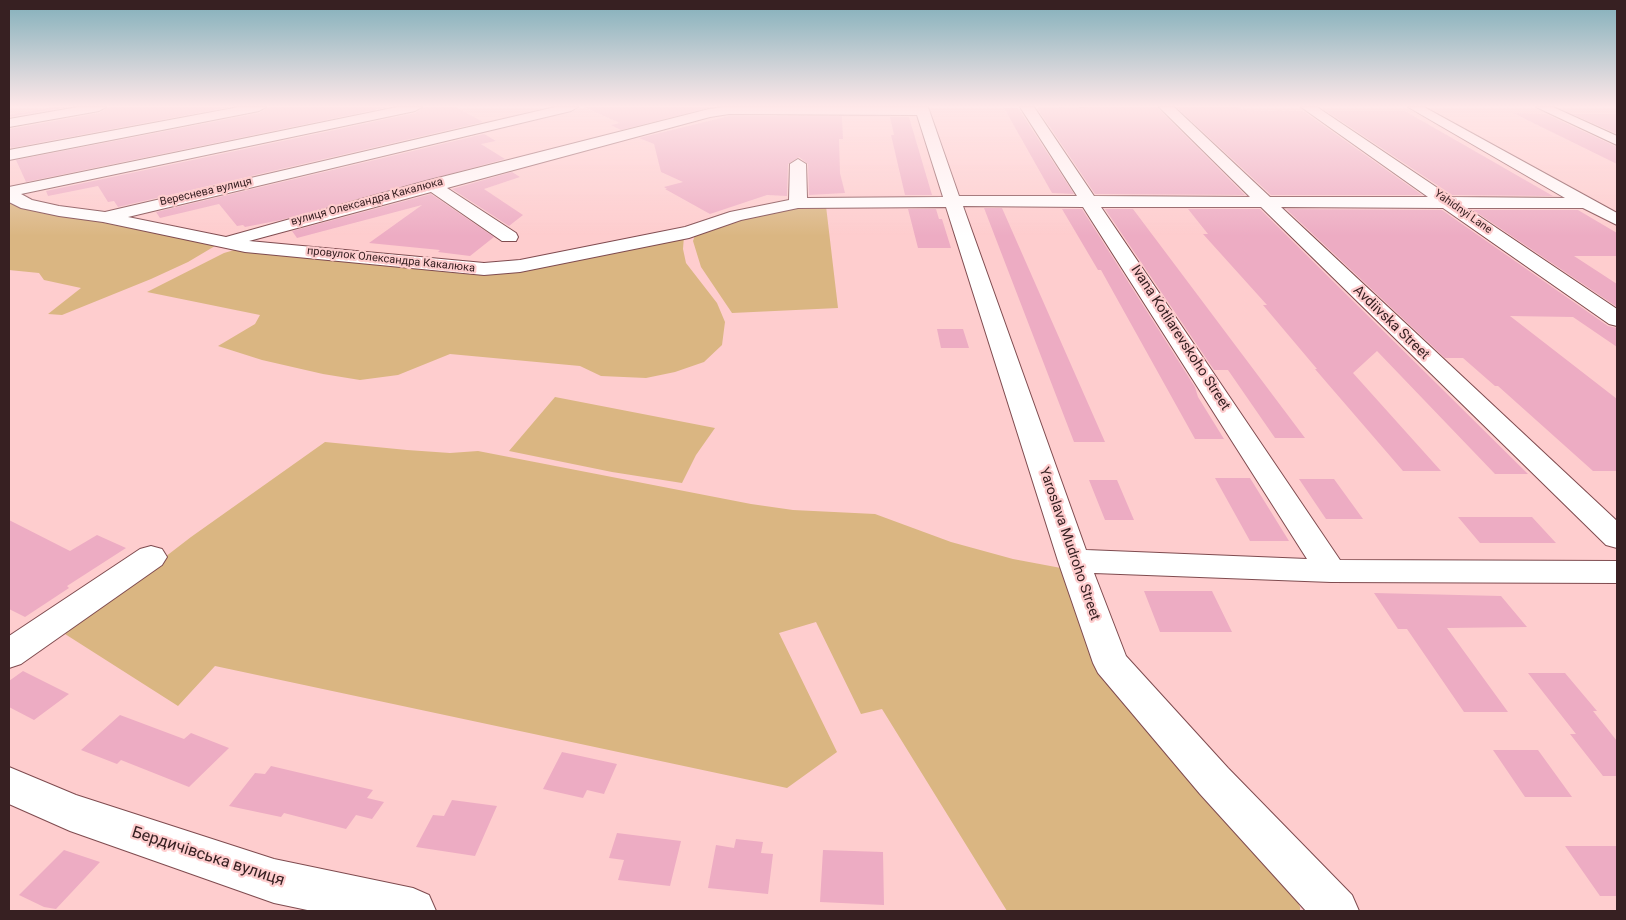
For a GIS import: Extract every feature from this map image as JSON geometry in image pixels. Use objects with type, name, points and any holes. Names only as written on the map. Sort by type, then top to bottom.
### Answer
[{"type":"street","points":[[9,155],[35,150]]},
{"type":"street","points":[[9,194],[215,150]]},
{"type":"street","name":"Вереснева вулиця","points":[[103,217],[388,150]]},
{"type":"street","name":"вулиця Олександра Какалюка","points":[[225,241],[568,150]]},
{"type":"street","name":"Yaroslava Mudroho Street","points":[[935,150],[1074,561],[1111,663],[1214,781],[1336,911]]},
{"type":"street","name":"Ivana Kotliarevskoho Street","points":[[1056,150],[1331,571]]},
{"type":"street","name":"Avdiivska Street","points":[[1210,150],[1617,538]]},
{"type":"street","name":"Yahidnyi Lane","points":[[1372,150],[1617,319]]},
{"type":"street","points":[[1492,150],[1617,220]]},
{"type":"street","points":[[798,164],[798,203]]},
{"type":"street","points":[[432,185],[509,237]]},
{"type":"street","name":"провулок Олександра Какалюка","points":[[9,194],[27,204],[58,211],[103,217],[203,239],[225,241],[245,246],[443,267],[484,269],[520,266],[689,232],[736,216],[798,203],[932,203],[952,201],[1266,204],[1588,203]]},
{"type":"street","points":[[9,654],[151,557]]},
{"type":"street","points":[[1074,561],[1331,571],[1617,572]]},
{"type":"street","name":"Бердичівська вулиця","points":[[9,785],[70,812],[274,880],[413,911]]},
{"type":"shaded area","points":[[9,200],[22,205],[220,243],[188,262],[151,279],[62,315],[48,314],[81,288],[44,280],[39,273],[9,270]]},
{"type":"shaded area","points":[[796,205],[826,206],[838,308],[732,313],[701,267],[693,241],[696,232],[736,218]]},
{"type":"shaded area","points":[[684,236],[683,249],[686,263],[717,303],[725,322],[722,345],[704,362],[675,372],[646,378],[601,376],[580,366],[450,354],[398,375],[360,380],[323,374],[262,360],[218,346],[255,324],[260,315],[147,292],[224,253],[241,248],[469,272]]},
{"type":"shaded area","points":[[555,397],[715,428],[696,455],[682,483],[612,472],[509,451]]},
{"type":"shaded area","points":[[325,442],[450,453],[478,451],[751,504],[793,510],[875,514],[951,542],[1013,559],[1061,568],[1290,886],[1300,911],[1007,911],[882,709],[861,714],[816,622],[779,633],[837,752],[787,788],[215,666],[178,706],[65,634],[191,537]]},
{"type":"building","points":[[68,150],[181,150],[26,182],[16,160]]},
{"type":"building","points":[[240,150],[363,150],[118,207],[114,201],[108,202],[98,186],[48,196],[46,191]]},
{"type":"building","points":[[417,150],[490,150],[505,159],[281,220],[245,227],[243,225],[237,226],[219,204],[160,218],[156,212]]},
{"type":"building","points":[[655,150],[839,150],[840,173],[845,193],[809,195],[808,164],[799,157],[788,164],[787,196],[767,195],[710,214],[665,189],[667,189],[664,187],[683,182],[661,172]]},
{"type":"building","points":[[894,150],[919,150],[932,195],[905,195]]},
{"type":"building","points":[[1028,150],[1045,150],[1074,194],[1052,193]]},
{"type":"building","points":[[1065,150],[1200,150],[1245,195],[1095,194]]},
{"type":"building","points":[[1222,150],[1358,150],[1422,195],[1271,195]]},
{"type":"building","points":[[1384,150],[1473,150],[1553,196],[1452,195]]},
{"type":"building","points":[[1588,150],[1617,150],[1617,164]]},
{"type":"building","points":[[512,172],[520,177],[484,189],[523,215],[509,226],[452,189]]},
{"type":"building","points":[[431,194],[494,237],[470,256],[438,252],[440,250],[369,243],[422,205],[297,238],[292,231]]},
{"type":"building","points":[[984,208],[1002,208],[1105,442],[1074,442]]},
{"type":"building","points":[[908,209],[936,209],[939,219],[942,219],[951,248],[918,248]]},
{"type":"building","points":[[1062,209],[1082,209],[1195,387],[1198,397],[1224,439],[1195,439],[1101,270],[1098,270]]},
{"type":"building","points":[[1105,209],[1133,209],[1305,438],[1275,438],[1228,370],[1214,370]]},
{"type":"building","points":[[1188,209],[1260,209],[1528,474],[1495,474],[1377,351],[1353,373],[1441,471],[1403,471],[1315,369],[1317,369],[1263,305],[1267,305],[1203,234],[1208,234]]},
{"type":"building","points":[[1286,209],[1442,210],[1608,326],[1617,328],[1617,347],[1573,317],[1510,316],[1617,399],[1617,471],[1593,471],[1498,386],[1495,386],[1463,358],[1445,358]]},
{"type":"building","points":[[1473,210],[1578,210],[1617,233],[1617,256],[1574,256],[1617,284],[1617,307]]},
{"type":"building","points":[[937,329],[963,329],[969,348],[941,348]]},
{"type":"building","points":[[1215,478],[1250,478],[1289,541],[1250,541]]},
{"type":"building","points":[[1299,479],[1334,479],[1363,519],[1326,519]]},
{"type":"building","points":[[1089,480],[1117,480],[1134,520],[1105,520]]},
{"type":"building","points":[[1458,517],[1532,517],[1556,543],[1480,543]]},
{"type":"building","points":[[9,520],[70,551],[97,535],[126,548],[67,586],[69,588],[25,617],[9,609]]},
{"type":"building","points":[[1144,591],[1212,591],[1232,632],[1160,632]]},
{"type":"building","points":[[1374,593],[1501,596],[1527,627],[1447,628],[1508,712],[1464,712],[1407,629],[1398,629]]},
{"type":"building","points":[[23,671],[69,694],[34,720],[9,707],[9,681]]},
{"type":"building","points":[[1528,673],[1565,673],[1597,711],[1593,711],[1617,741],[1617,776],[1603,776],[1570,734],[1576,734]]},
{"type":"building","points":[[120,715],[184,739],[191,733],[229,748],[189,787],[121,760],[117,764],[81,750]]},
{"type":"building","points":[[1493,750],[1538,750],[1572,797],[1525,797]]},
{"type":"building","points":[[562,752],[617,764],[604,794],[587,790],[583,798],[543,789]]},
{"type":"building","points":[[271,766],[373,790],[367,798],[384,802],[372,819],[356,815],[346,829],[284,813],[281,817],[229,806],[255,773],[265,774]]},
{"type":"building","points":[[452,800],[497,806],[475,856],[416,847],[433,815],[444,816]]},
{"type":"building","points":[[617,833],[681,841],[670,886],[618,880],[624,860],[609,858]]},
{"type":"building","points":[[736,839],[763,842],[761,853],[773,854],[768,894],[708,888],[716,845],[734,848]]},
{"type":"building","points":[[1565,846],[1617,846],[1617,896],[1600,896]]},
{"type":"building","points":[[64,850],[100,862],[56,909],[44,907],[19,895]]},
{"type":"building","points":[[823,850],[883,852],[884,905],[820,902]]}]
